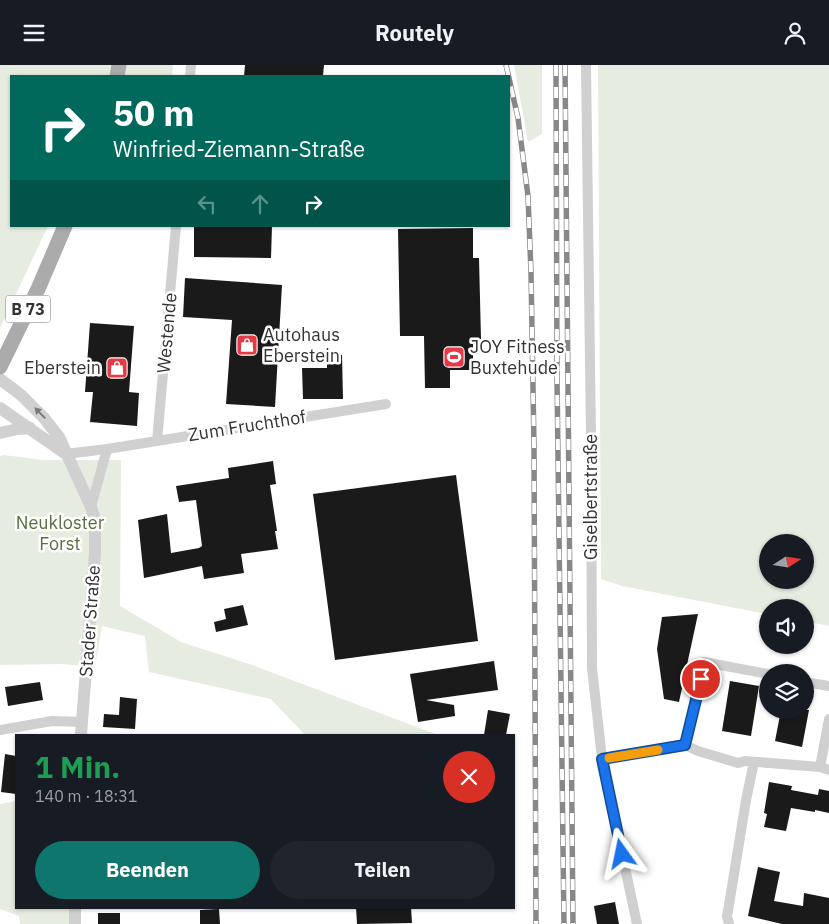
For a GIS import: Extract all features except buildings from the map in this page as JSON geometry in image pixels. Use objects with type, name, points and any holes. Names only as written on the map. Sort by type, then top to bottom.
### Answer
[{"type":"main road","name":"B 73","points":[[0,367],[38,289],[65,227]]},
{"type":"street","name":"Giselbertstraße","points":[[586,65],[592,668],[602,759],[636,924]]},
{"type":"street","name":"Westende","points":[[157,441],[176,227]]},
{"type":"street","name":"Stader Straße","points":[[0,379],[21,395],[44,418],[58,437],[91,507],[95,520],[96,531],[81,734]]},
{"type":"street","name":"Zum Fruchthof","points":[[66,454],[386,404]]},
{"type":"street","name":"Stader Straße","points":[[0,408],[66,454]]},
{"type":"street","points":[[0,433],[30,428]]},
{"type":"street","points":[[91,507],[107,449]]},
{"type":"street","points":[[685,745],[704,662],[759,672]]},
{"type":"street","points":[[814,683],[829,686]]},
{"type":"street","points":[[602,759],[685,745],[698,751],[738,763],[754,762],[824,769],[829,719]]},
{"type":"street","points":[[0,731],[52,721],[82,722]]},
{"type":"street","points":[[729,924],[727,916],[744,809],[754,762]]},
{"type":"street","points":[[74,924],[75,909]]},
{"type":"green space","points":[[0,65],[173,65],[172,75],[10,75],[10,227],[48,227],[0,328]]},
{"type":"green space","points":[[514,65],[542,65],[542,134],[528,142]]},
{"type":"green space","points":[[598,65],[829,65],[829,626],[814,623],[814,599],[759,599],[759,612],[622,586],[601,579]]},
{"type":"green space","name":"Neukloster Forst","points":[[0,456],[43,460],[121,460],[120,606],[181,642],[252,665],[435,734],[304,734],[271,699],[149,672],[145,636],[102,626],[95,667],[62,664],[0,665]]},
{"type":"green space","points":[[15,801],[15,909],[71,909],[71,924],[20,924],[19,916],[0,909],[0,804]]},
{"type":"railway","points":[[506,65],[508,75]]},
{"type":"railway","points":[[556,65],[557,378],[564,924]]},
{"type":"railway","points":[[565,65],[573,924]]},
{"type":"railway","points":[[510,83],[518,118],[528,196],[531,272],[534,446],[536,924]]},
{"type":"slow traffic","points":[[609,758],[658,750]]},
{"type":"place","name":"Autohaus Eberstein","points":[[247,345]]},
{"type":"place","name":"JOY Fitness Buxtehude","points":[[454,357]]},
{"type":"place","name":"Eberstein","points":[[117,368]]},
{"type":"route","points":[[622,854],[602,759],[685,745],[701,679]]}]
